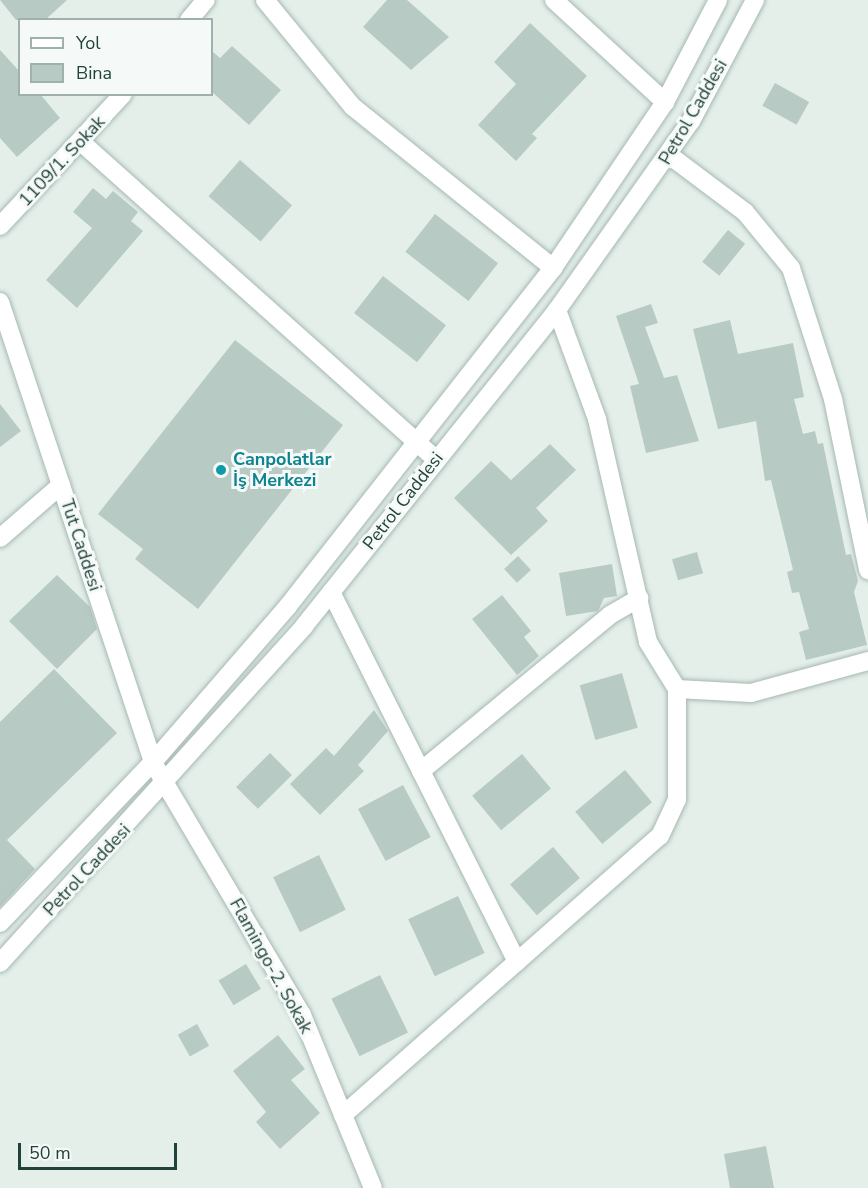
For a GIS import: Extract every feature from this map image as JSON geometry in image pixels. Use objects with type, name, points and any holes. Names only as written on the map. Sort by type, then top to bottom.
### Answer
[{"type":"street","points":[[191,18],[206,0]]},
{"type":"street","points":[[265,0],[353,107],[553,268]]},
{"type":"street","points":[[554,0],[665,102]]},
{"type":"street","points":[[0,922],[153,762],[288,606],[553,268],[665,102],[718,0]]},
{"type":"street","name":"Petrol Caddesi","points":[[0,963],[166,785],[331,592],[557,310],[669,155],[755,0]]},
{"type":"street","name":"1109/1. Sokak","points":[[0,226],[81,142],[121,96]]},
{"type":"street","points":[[81,142],[436,459]]},
{"type":"street","points":[[669,155],[745,212],[791,268],[833,399],[868,570]]},
{"type":"street","name":"Tut Caddesi","points":[[0,302],[153,762],[166,785]]},
{"type":"street","points":[[343,1115],[669,824],[678,789],[677,689],[648,642],[597,419],[557,310]]},
{"type":"street","points":[[0,538],[61,485]]},
{"type":"street","points":[[331,592],[517,962]]},
{"type":"street","points":[[421,771],[610,615],[639,598]]},
{"type":"street","points":[[677,689],[751,693],[868,661]]},
{"type":"street","name":"Flamingo-2. Sokak","points":[[166,785],[302,1014],[373,1188]]},
{"type":"building","points":[[0,0],[67,0],[47,18],[18,18],[16,20]]},
{"type":"building","points":[[387,0],[407,0],[449,37],[411,70],[363,27]]},
{"type":"building","points":[[530,23],[587,76],[532,134],[537,138],[516,161],[478,125],[516,84],[494,62]]},
{"type":"building","points":[[232,46],[281,90],[249,125],[213,93],[213,52],[220,58]]},
{"type":"building","points":[[0,50],[18,70],[18,96],[42,96],[60,118],[17,157],[0,138]]},
{"type":"building","points":[[775,83],[809,102],[797,125],[762,106]]},
{"type":"building","points":[[240,160],[292,205],[261,241],[209,196]]},
{"type":"building","points":[[93,188],[106,199],[113,191],[138,212],[131,221],[143,231],[77,308],[46,280],[92,228],[73,212]]},
{"type":"building","points":[[435,214],[498,263],[468,301],[405,252]]},
{"type":"building","points":[[728,230],[745,244],[719,276],[702,262]]},
{"type":"building","points":[[383,276],[446,325],[417,362],[354,313]]},
{"type":"building","points":[[651,304],[658,323],[645,327],[664,378],[677,375],[699,441],[646,453],[630,386],[639,384],[616,316]]},
{"type":"building","points":[[730,320],[738,354],[793,343],[804,397],[794,399],[803,434],[815,431],[818,444],[823,443],[846,555],[851,554],[858,581],[854,592],[867,645],[806,660],[799,632],[809,629],[799,592],[792,593],[787,572],[793,570],[771,480],[765,481],[756,421],[718,429],[693,329]]},
{"type":"building","name":"Canpolatlar İş Merkezi","points":[[235,340],[343,425],[198,609],[135,559],[143,549],[98,514]]},
{"type":"building","points":[[0,404],[21,431],[0,447]]},
{"type":"building","points":[[550,444],[576,470],[536,508],[548,521],[511,555],[454,498],[491,461],[511,480]]},
{"type":"building","points":[[697,552],[703,573],[678,580],[672,559]]},
{"type":"building","points":[[518,556],[531,570],[517,583],[504,569]]},
{"type":"building","points":[[612,564],[617,596],[604,598],[598,611],[566,616],[559,573]]},
{"type":"building","points":[[57,575],[90,607],[97,629],[57,669],[9,621]]},
{"type":"building","points":[[502,595],[531,631],[524,637],[539,656],[517,675],[472,619]]},
{"type":"building","points":[[54,669],[117,733],[7,840],[35,869],[0,907],[0,722]]},
{"type":"building","points":[[622,673],[638,728],[595,740],[580,685]]},
{"type":"building","points":[[374,710],[388,731],[358,765],[364,771],[320,815],[290,784],[326,748],[334,756]]},
{"type":"building","points":[[270,753],[292,775],[258,809],[236,787]]},
{"type":"building","points":[[522,754],[551,788],[501,830],[472,796]]},
{"type":"building","points":[[625,770],[652,802],[602,844],[575,812]]},
{"type":"building","points":[[403,785],[431,837],[386,861],[358,809]]},
{"type":"building","points":[[553,847],[580,878],[537,915],[510,884]]},
{"type":"building","points":[[319,855],[346,910],[300,932],[273,877]]},
{"type":"building","points":[[458,896],[485,953],[435,976],[408,919]]},
{"type":"building","points":[[246,964],[261,989],[234,1005],[219,980]]},
{"type":"building","points":[[380,975],[408,1033],[360,1056],[331,999]]},
{"type":"building","points":[[197,1024],[209,1046],[190,1057],[178,1035]]},
{"type":"building","points":[[278,1035],[305,1069],[291,1080],[320,1113],[280,1149],[256,1122],[266,1112],[233,1071]]},
{"type":"building","points":[[766,1146],[774,1188],[730,1188],[724,1154]]},
{"type":"place","name":"Canpolatlar İş Merkezi","points":[[221,470]]}]
